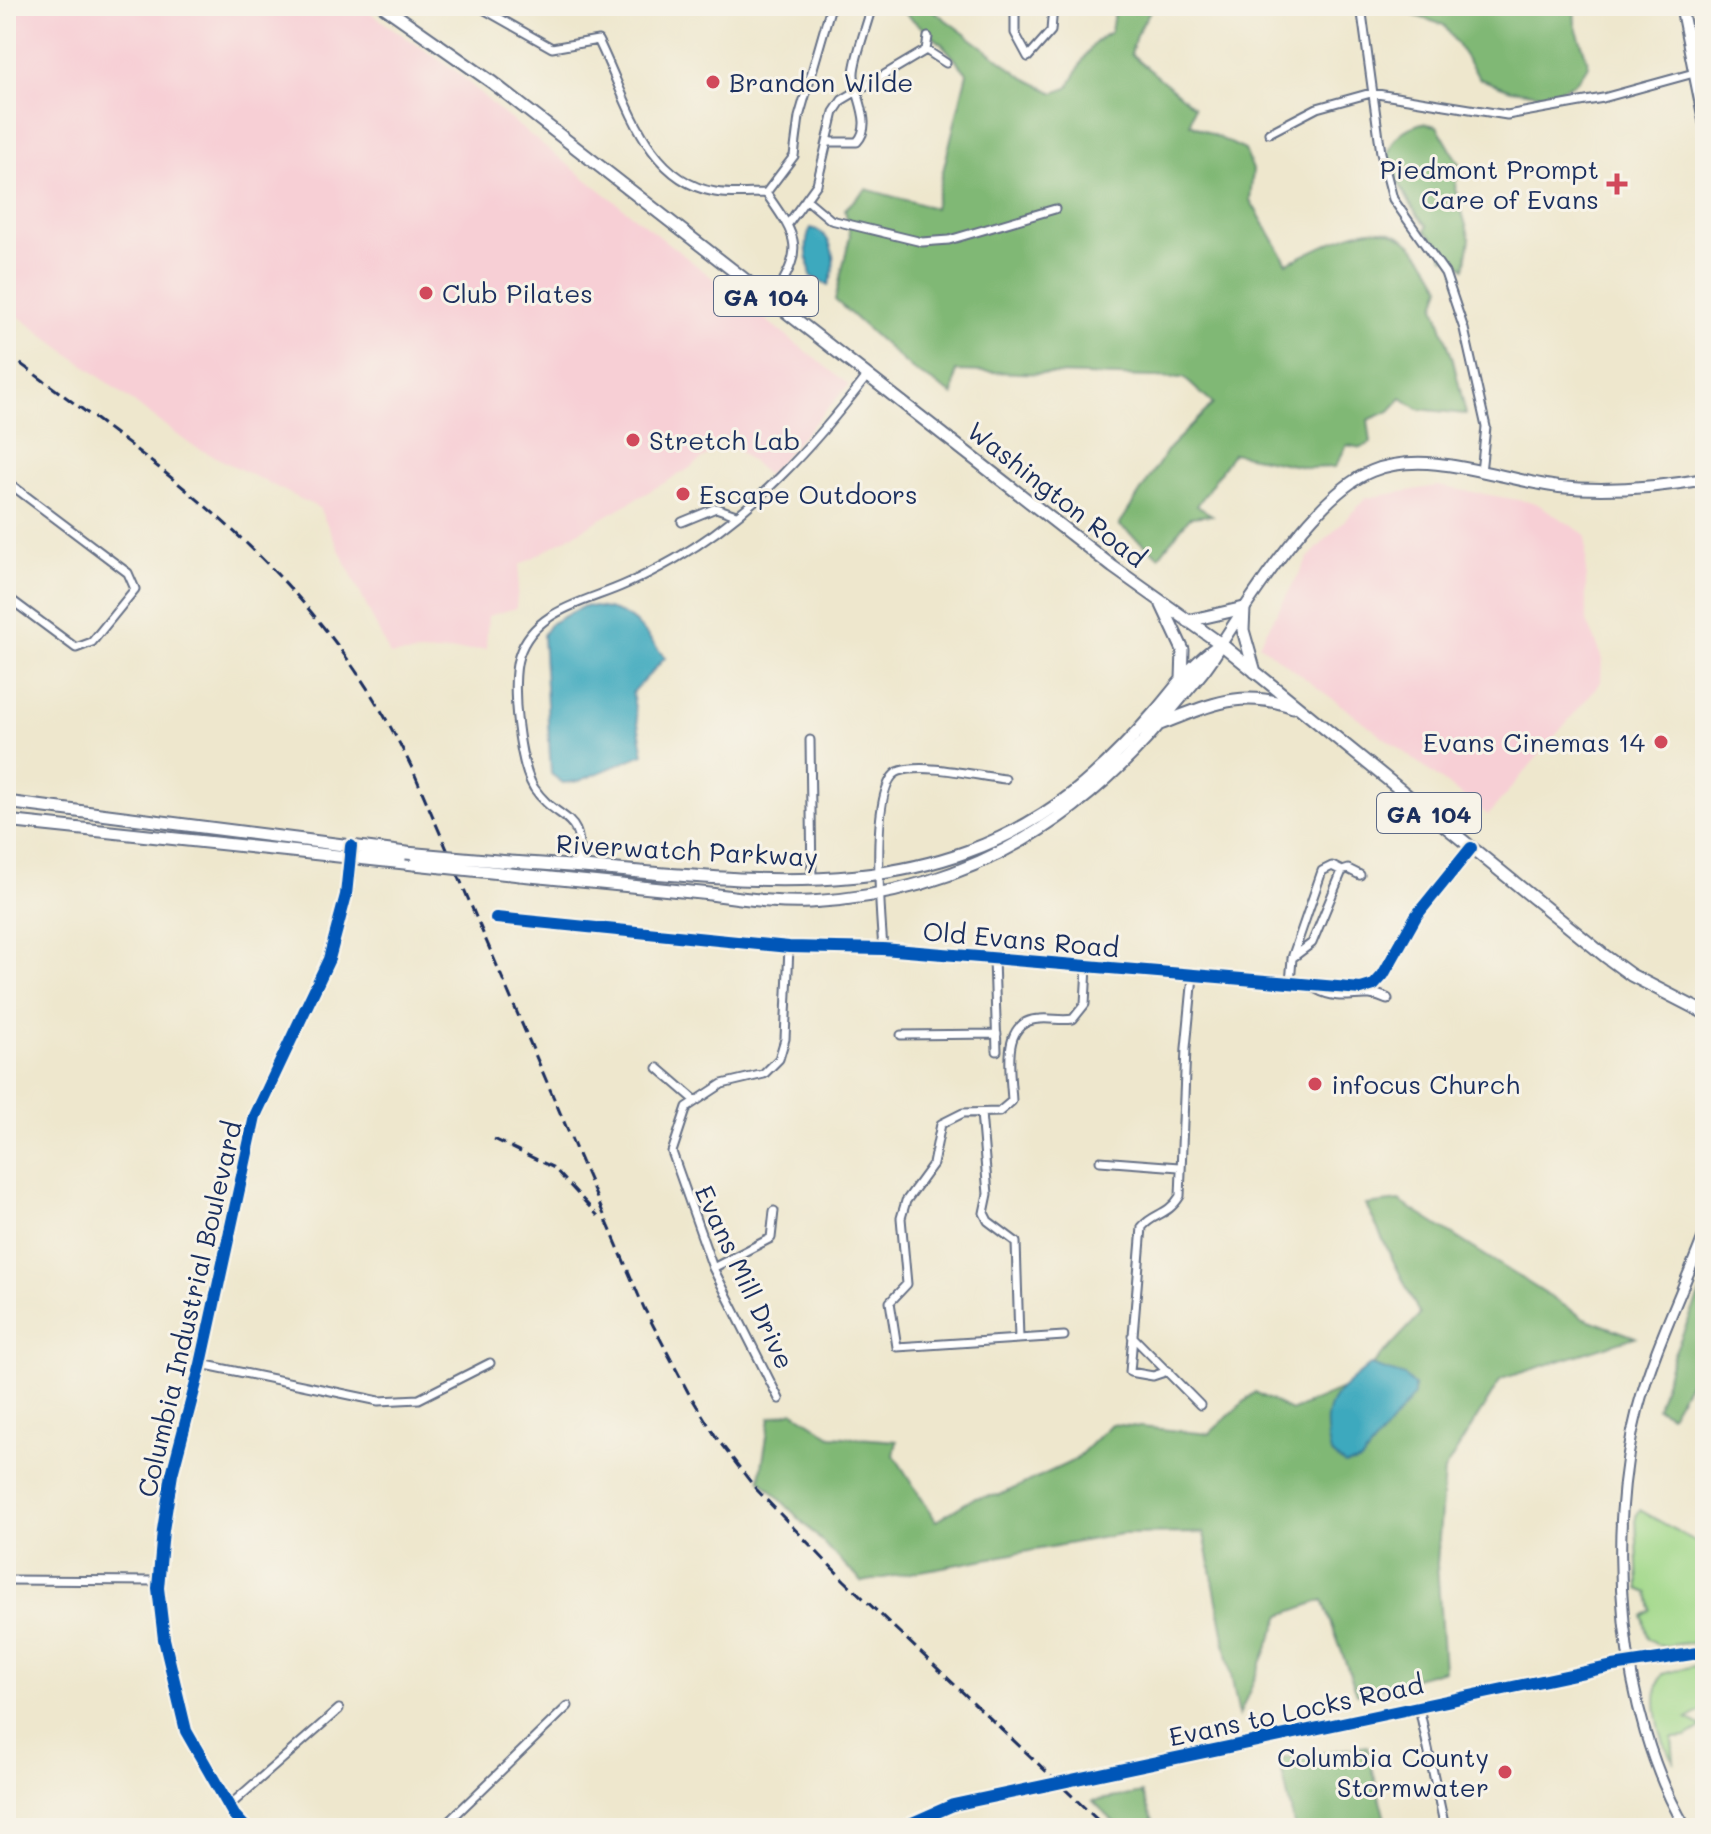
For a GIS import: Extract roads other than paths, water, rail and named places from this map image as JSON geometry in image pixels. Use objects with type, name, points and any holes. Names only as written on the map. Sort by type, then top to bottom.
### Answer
[{"type":"main road","name":"Washington Road","points":[[383,6],[493,83],[1160,601],[1221,644],[1631,975],[1705,1013]]},
{"type":"main road","points":[[1681,6],[1705,125]]},
{"type":"main road","points":[[1221,644],[1244,608],[1326,502],[1354,480],[1391,466],[1425,464],[1523,482],[1604,491],[1651,489],[1705,479]]},
{"type":"main road","points":[[1160,601],[1183,650],[1182,681]]},
{"type":"main road","points":[[1188,621],[1244,608]]},
{"type":"main road","points":[[1244,608],[1243,630],[1255,672]]},
{"type":"main road","name":"Riverwatch Parkway","points":[[6,821],[350,852],[406,853],[812,881],[880,875],[948,860],[1042,814],[1074,792],[1129,742],[1202,656],[1221,644]]},
{"type":"main road","name":"Riverwatch Parkway","points":[[6,802],[414,864],[769,900],[807,902],[880,894],[961,870],[1021,843],[1098,788],[1132,758],[1211,663],[1221,644]]},
{"type":"main road","points":[[1160,724],[1222,699],[1253,698],[1301,709]]},
{"type":"main road","points":[[1687,1005],[1705,1006]]},
{"type":"street","points":[[478,6],[552,48],[598,40],[644,142],[676,176],[713,192],[766,193]]},
{"type":"street","points":[[766,193],[794,156],[799,117],[831,6]]},
{"type":"street","points":[[828,142],[857,142],[863,136],[865,126],[853,71],[872,6]]},
{"type":"street","points":[[1015,6],[1015,33],[1028,57],[1051,31],[1053,6]]},
{"type":"street","points":[[1361,6],[1371,93],[1381,153],[1393,199],[1445,273],[1460,315],[1486,427],[1481,472]]},
{"type":"street","points":[[926,50],[928,37]]},
{"type":"street","points":[[788,224],[817,184],[834,112],[842,100],[926,50]]},
{"type":"street","points":[[926,50],[946,63]]},
{"type":"street","points":[[1269,133],[1317,108],[1371,93],[1507,115],[1603,98],[1694,73]]},
{"type":"street","points":[[766,193],[796,241],[795,258],[772,300]]},
{"type":"street","points":[[806,199],[841,224],[922,242],[949,240],[1055,209]]},
{"type":"street","points":[[577,865],[579,831],[575,824],[540,796],[526,773],[517,686],[518,657],[539,625],[554,613],[627,584],[675,559],[736,515],[770,486],[833,420],[868,375]]},
{"type":"street","points":[[6,481],[128,573],[135,589],[92,642],[76,648],[6,596]]},
{"type":"street","points":[[682,522],[716,508],[736,515]]},
{"type":"street","points":[[810,740],[812,881]]},
{"type":"street","points":[[883,949],[880,894],[882,797],[892,775],[919,770],[1005,779]]},
{"type":"street","name":"Old Evans Road","points":[[496,918],[789,947],[883,949],[1361,989],[1374,985],[1416,916],[1471,848]]},
{"type":"street","name":"Columbia Industrial Boulevard","points":[[246,1828],[229,1806],[186,1731],[164,1639],[159,1581],[172,1474],[201,1364],[255,1116],[329,959],[346,895],[350,852]]},
{"type":"street","points":[[1290,984],[1292,958],[1322,871],[1332,866],[1360,875]]},
{"type":"street","points":[[1292,958],[1312,943],[1342,871]]},
{"type":"street","points":[[658,1068],[695,1100],[722,1084],[764,1074],[779,1059],[785,1039],[789,947]]},
{"type":"street","points":[[994,958],[997,1051]]},
{"type":"street","points":[[1064,1336],[897,1347],[890,1302],[907,1284],[901,1218],[906,1201],[933,1164],[941,1124],[963,1113],[999,1112],[1012,1101],[1009,1046],[1014,1034],[1026,1023],[1040,1019],[1073,1019],[1085,1004],[1087,966]]},
{"type":"street","points":[[1168,1371],[1153,1376],[1130,1372],[1132,1336],[1142,1227],[1175,1205],[1180,1196],[1179,1167],[1193,976]]},
{"type":"street","points":[[1313,986],[1333,997],[1372,992],[1387,999]]},
{"type":"street","points":[[901,1035],[997,1034]]},
{"type":"street","name":"Evans Mill Drive","points":[[695,1100],[687,1107],[672,1152],[713,1268],[779,1399]]},
{"type":"street","points":[[981,1113],[988,1194],[984,1213],[988,1221],[1016,1242],[1019,1339]]},
{"type":"street","points":[[1100,1161],[1179,1167]]},
{"type":"street","points":[[713,1268],[771,1238],[774,1211]]},
{"type":"street","points":[[1686,1828],[1655,1760],[1632,1665],[1620,1565],[1622,1481],[1639,1405],[1705,1232]]},
{"type":"street","points":[[1132,1336],[1200,1405]]},
{"type":"street","points":[[201,1364],[379,1401],[419,1399],[490,1363]]},
{"type":"street","points":[[6,1580],[159,1581]]},
{"type":"street","name":"Evans to Locks Road","points":[[901,1828],[953,1805],[1419,1707],[1705,1652]]},
{"type":"street","points":[[442,1828],[568,1706]]},
{"type":"street","points":[[1419,1707],[1445,1828]]},
{"type":"street","points":[[229,1806],[339,1709]]},
{"type":"water","points":[[811,228],[819,231],[830,243],[833,268],[828,285],[811,276],[807,245]]},
{"type":"water","points":[[584,606],[613,610],[632,620],[665,658],[632,693],[644,754],[579,781],[563,783],[551,774],[543,635],[551,623]]},
{"type":"water","points":[[1370,1365],[1405,1376],[1414,1386],[1414,1395],[1361,1461],[1345,1465],[1331,1453],[1327,1436],[1328,1411],[1338,1393]]},
{"type":"railway","points":[[6,353],[127,443],[237,534],[286,584],[332,638],[374,699],[412,768],[644,1308],[688,1392],[718,1440],[756,1489],[844,1580],[1106,1828]]},
{"type":"railway","points":[[494,1139],[554,1168],[598,1216]]},
{"type":"place","name":"Brandon Wilde","points":[[713,82]]},
{"type":"place","name":"Piedmont Prompt Care of Evans","points":[[1617,184]]},
{"type":"place","name":"Club Pilates","points":[[426,293]]},
{"type":"place","name":"Stretch Lab","points":[[633,440]]},
{"type":"place","name":"Escape Outdoors","points":[[683,494]]},
{"type":"place","name":"Evans Cinemas 14","points":[[1661,742]]},
{"type":"place","name":"infocus Church","points":[[1315,1084]]},
{"type":"place","name":"Columbia County Stormwater","points":[[1505,1772]]}]
